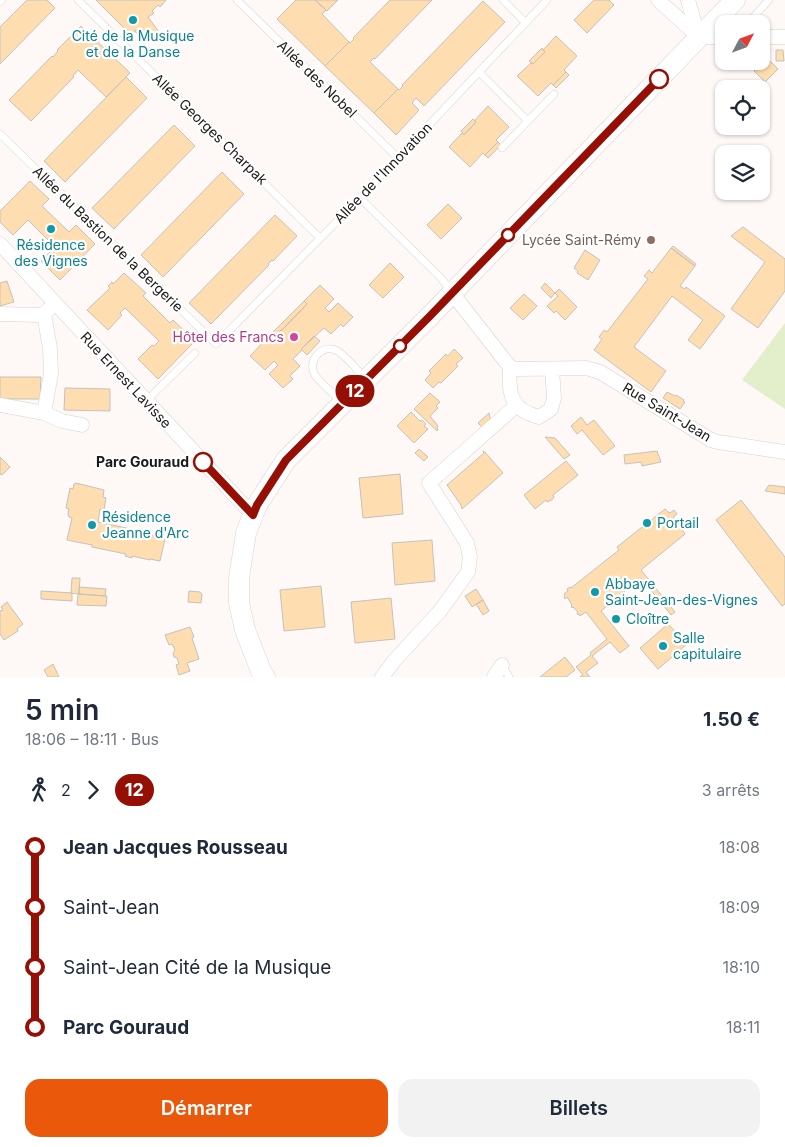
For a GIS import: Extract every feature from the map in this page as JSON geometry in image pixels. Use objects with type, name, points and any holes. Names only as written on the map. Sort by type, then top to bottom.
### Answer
[{"type":"street","points":[[658,0],[699,37],[715,37]]},
{"type":"street","points":[[671,12],[678,10],[688,0],[699,37]]},
{"type":"street","points":[[265,677],[245,630],[239,603],[239,578],[246,534],[253,515],[257,505],[286,460],[452,293],[735,0]]},
{"type":"street","points":[[770,37],[785,37]]},
{"type":"street","name":"Rue Ernest Lavisse","points":[[0,244],[253,515]]},
{"type":"street","points":[[452,293],[510,367],[510,392],[517,405],[528,414],[539,416],[550,409],[554,398],[552,369]]},
{"type":"street","points":[[0,314],[38,316],[44,314],[56,304]]},
{"type":"street","points":[[44,314],[50,348],[51,374],[44,413]]},
{"type":"street","name":"Rue Saint-Jean","points":[[510,367],[517,369],[586,368],[600,372],[711,440],[785,452]]},
{"type":"street","points":[[0,405],[44,413],[62,421],[82,425]]},
{"type":"street","points":[[382,677],[394,661],[440,612],[468,572],[470,556],[468,543],[429,483],[517,405]]},
{"type":"street","points":[[494,677],[505,671]]},
{"type":"lane","name":"Allée Georges Charpak","points":[[78,0],[320,238]]},
{"type":"lane","name":"Allée des Nobel","points":[[237,0],[398,158]]},
{"type":"lane","name":"Allée de l'Innovation","points":[[216,344],[360,198],[547,0]]},
{"type":"lane","points":[[755,15],[769,0]]},
{"type":"lane","points":[[505,1],[525,22]]},
{"type":"lane","points":[[479,72],[528,121]]},
{"type":"lane","points":[[502,148],[554,94]]},
{"type":"lane","name":"Allée du Bastion de la Bergerie","points":[[0,134],[216,344]]},
{"type":"lane","points":[[360,198],[441,278],[452,293]]},
{"type":"lane","points":[[343,403],[316,376],[313,369],[315,356],[326,348],[333,349],[339,352],[366,379]]},
{"type":"lane","points":[[146,401],[195,353]]},
{"type":"green space","points":[[785,323],[785,409],[742,380]]},
{"type":"building","points":[[27,0],[47,0],[55,8],[0,64],[0,27]]},
{"type":"building","name":"Cité de la Musique et de la Danse","points":[[96,0],[166,0],[160,7],[158,5],[152,11],[154,13],[148,17],[159,32],[158,38],[136,33],[135,30],[131,35]]},
{"type":"building","points":[[296,0],[315,0],[326,10],[322,14],[349,42],[325,66],[277,19]]},
{"type":"building","points":[[315,0],[338,0],[327,11]]},
{"type":"building","points":[[390,0],[432,0],[370,62],[398,89],[374,113],[325,66],[354,39]]},
{"type":"building","points":[[594,0],[609,0],[614,5],[587,33],[574,20]]},
{"type":"building","points":[[483,1],[505,22],[424,106],[416,98],[412,103],[419,110],[396,135],[374,113],[403,86]]},
{"type":"building","points":[[81,26],[130,73],[106,97],[78,70],[74,77],[31,121],[9,100],[53,57],[57,50]]},
{"type":"building","points":[[556,36],[577,56],[564,70],[566,72],[538,96],[517,76],[545,52],[543,50]]},
{"type":"building","points":[[542,48],[545,52],[533,64],[529,61]]},
{"type":"building","points":[[776,50],[783,50],[784,61],[776,61]]},
{"type":"building","points":[[770,61],[778,69],[767,80],[763,80],[754,71],[770,70]]},
{"type":"building","points":[[566,72],[569,75],[556,88],[553,85]]},
{"type":"building","points":[[126,77],[147,98],[65,182],[44,161]]},
{"type":"building","points":[[488,106],[509,127],[496,140],[498,142],[485,155],[483,153],[470,167],[449,147],[462,133],[464,135]]},
{"type":"building","points":[[473,119],[476,122],[464,135],[461,131]]},
{"type":"building","points":[[174,125],[195,146],[114,229],[92,208]]},
{"type":"building","points":[[498,142],[501,145],[488,158],[485,155]]},
{"type":"building","points":[[222,172],[244,194],[163,277],[141,255]]},
{"type":"building","name":"Résidence des Vignes","points":[[30,181],[49,199],[42,206],[69,232],[76,225],[95,244],[60,280],[41,261],[55,247],[28,220],[13,235],[0,222],[0,211]]},
{"type":"building","points":[[448,204],[462,218],[441,239],[427,225]]},
{"type":"building","points":[[275,215],[297,236],[211,324],[189,303]]},
{"type":"building","points":[[743,227],[785,259],[785,291],[758,328],[731,309],[765,262],[731,236]]},
{"type":"building","points":[[673,246],[696,264],[695,266],[671,248]]},
{"type":"building","points":[[671,248],[695,266],[680,286],[685,289],[686,287],[725,316],[700,349],[688,340],[703,320],[672,296],[634,347],[666,371],[651,392],[594,350],[602,339],[599,337],[604,330],[607,332],[648,279],[644,276],[649,270],[652,273]]},
{"type":"building","points":[[585,250],[600,260],[588,280],[577,273],[578,271],[574,268]]},
{"type":"building","points":[[390,263],[404,277],[383,298],[369,285]]},
{"type":"building","points":[[124,273],[146,293],[143,296],[170,323],[173,320],[195,341],[158,379],[138,359],[152,345],[154,346],[159,341],[125,308],[120,313],[122,315],[108,330],[87,310],[110,288],[108,286],[112,282],[113,284]]},
{"type":"building","points":[[7,281],[14,302],[0,306],[0,283]]},
{"type":"building","points":[[545,283],[555,293],[551,298],[541,288]]},
{"type":"building","name":"Hôtel des Francs","points":[[320,285],[334,299],[325,308],[329,312],[338,303],[353,317],[343,327],[341,324],[331,334],[324,328],[301,349],[293,359],[300,366],[290,376],[293,379],[283,388],[269,374],[278,365],[274,361],[265,370],[250,356],[269,336],[272,339],[282,330],[307,304],[304,301]]},
{"type":"building","points":[[559,289],[577,307],[565,320],[556,311],[554,313],[547,306],[558,296],[555,293]]},
{"type":"building","points":[[524,294],[537,306],[523,320],[510,308]]},
{"type":"building","points":[[304,301],[307,304],[272,339],[269,336]]},
{"type":"building","points":[[314,336],[320,341],[307,355],[301,349]]},
{"type":"building","points":[[454,349],[463,358],[456,364],[458,366],[441,383],[439,382],[433,388],[425,380],[431,373],[429,371],[446,354],[448,356]]},
{"type":"building","points":[[0,377],[41,377],[40,399],[0,399]]},
{"type":"building","points":[[65,388],[110,389],[110,411],[64,410]]},
{"type":"building","points":[[667,392],[684,400],[685,402],[680,409],[663,398]]},
{"type":"building","points":[[430,393],[440,402],[436,406],[438,408],[430,416],[438,426],[437,431],[414,409]]},
{"type":"building","points":[[411,412],[426,424],[424,426],[428,429],[414,443],[397,426]]},
{"type":"building","points":[[489,413],[491,422],[484,429],[478,423]]},
{"type":"building","points":[[581,417],[587,425],[594,420],[615,446],[603,455],[582,430],[577,434],[571,426]]},
{"type":"building","points":[[545,437],[555,438],[570,455],[564,459]]},
{"type":"building","points":[[419,449],[428,457],[424,461],[415,453]]},
{"type":"building","points":[[484,451],[503,473],[462,509],[447,485]]},
{"type":"building","points":[[657,451],[661,462],[642,466],[641,462],[625,464],[624,455]]},
{"type":"building","points":[[0,457],[10,467],[2,475],[0,474]]},
{"type":"building","points":[[566,461],[578,475],[553,495],[552,500],[547,502],[546,500],[535,509],[524,495]]},
{"type":"building","points":[[400,474],[403,514],[363,518],[359,478]]},
{"type":"building","name":"Résidence Jeanne d'Arc","points":[[76,483],[104,490],[103,497],[106,498],[104,510],[100,509],[98,522],[131,529],[131,532],[136,533],[136,531],[165,539],[160,561],[132,556],[132,558],[125,556],[126,554],[67,540],[72,518],[68,514],[69,509],[66,508],[70,488],[73,489]]},
{"type":"building","points":[[769,485],[785,487],[785,494],[765,491]]},
{"type":"building","points":[[741,500],[785,557],[785,604],[782,606],[716,520]]},
{"type":"building","name":"Abbaye Saint-Jean-des-Vignes","points":[[665,509],[670,513],[674,510],[677,514],[674,516],[674,519],[677,524],[683,521],[686,525],[683,528],[685,534],[641,570],[675,612],[671,615],[641,578],[601,611],[629,646],[620,653],[610,642],[592,656],[598,663],[586,672],[590,677],[580,677],[583,675],[576,667],[607,639],[586,612],[580,616],[578,615],[578,612],[572,608],[567,597],[565,599],[564,594],[568,591],[567,589],[571,588],[619,550],[617,547]]},
{"type":"building","points":[[432,540],[435,581],[395,585],[392,543]]},
{"type":"building","points":[[72,578],[80,578],[79,594],[71,593]]},
{"type":"building","points":[[321,586],[325,627],[284,631],[280,590]]},
{"type":"building","points":[[79,587],[106,589],[105,596],[79,594]]},
{"type":"building","points":[[476,589],[483,600],[472,607],[465,596]]},
{"type":"building","points":[[41,591],[72,593],[72,601],[41,599]]},
{"type":"building","points":[[189,591],[202,594],[201,603],[188,602]]},
{"type":"building","points":[[78,594],[107,596],[106,606],[77,605]]},
{"type":"building","points":[[391,598],[395,639],[355,643],[351,602]]},
{"type":"building","points":[[483,600],[489,611],[483,615],[476,604]]},
{"type":"building","points":[[7,602],[23,624],[17,629],[18,631],[4,640],[0,634],[0,611],[3,610],[1,607]]},
{"type":"building","name":"Salle capitulaire","points":[[668,624],[687,644],[658,669],[640,648]]},
{"type":"building","points":[[190,627],[199,659],[187,663],[190,671],[179,675],[176,665],[179,664],[173,653],[175,650],[172,644],[169,645],[165,635]]},
{"type":"building","points":[[565,657],[575,670],[566,677],[540,677]]},
{"type":"building","points":[[53,664],[59,677],[48,677],[44,670]]},
{"type":"bus line","name":"12","points":[[203,462],[253,515],[257,505],[286,460],[430,316],[659,79]]},
{"type":"place","name":"Cité de la Musique et de la Danse","points":[[133,20]]},
{"type":"place","name":"Résidence des Vignes","points":[[51,229]]},
{"type":"place","name":"Lycée Saint-Rémy","points":[[651,240]]},
{"type":"place","name":"Hôtel des Francs","points":[[294,337]]},
{"type":"place","name":"Parc Gouraud","points":[[203,462]]},
{"type":"place","name":"Portail","points":[[647,523]]},
{"type":"place","name":"Résidence Jeanne d'Arc","points":[[92,525]]},
{"type":"place","name":"Abbaye Saint-Jean-des-Vignes","points":[[595,592]]},
{"type":"place","name":"Cloître","points":[[616,619]]},
{"type":"place","name":"Salle capitulaire","points":[[663,646]]}]
